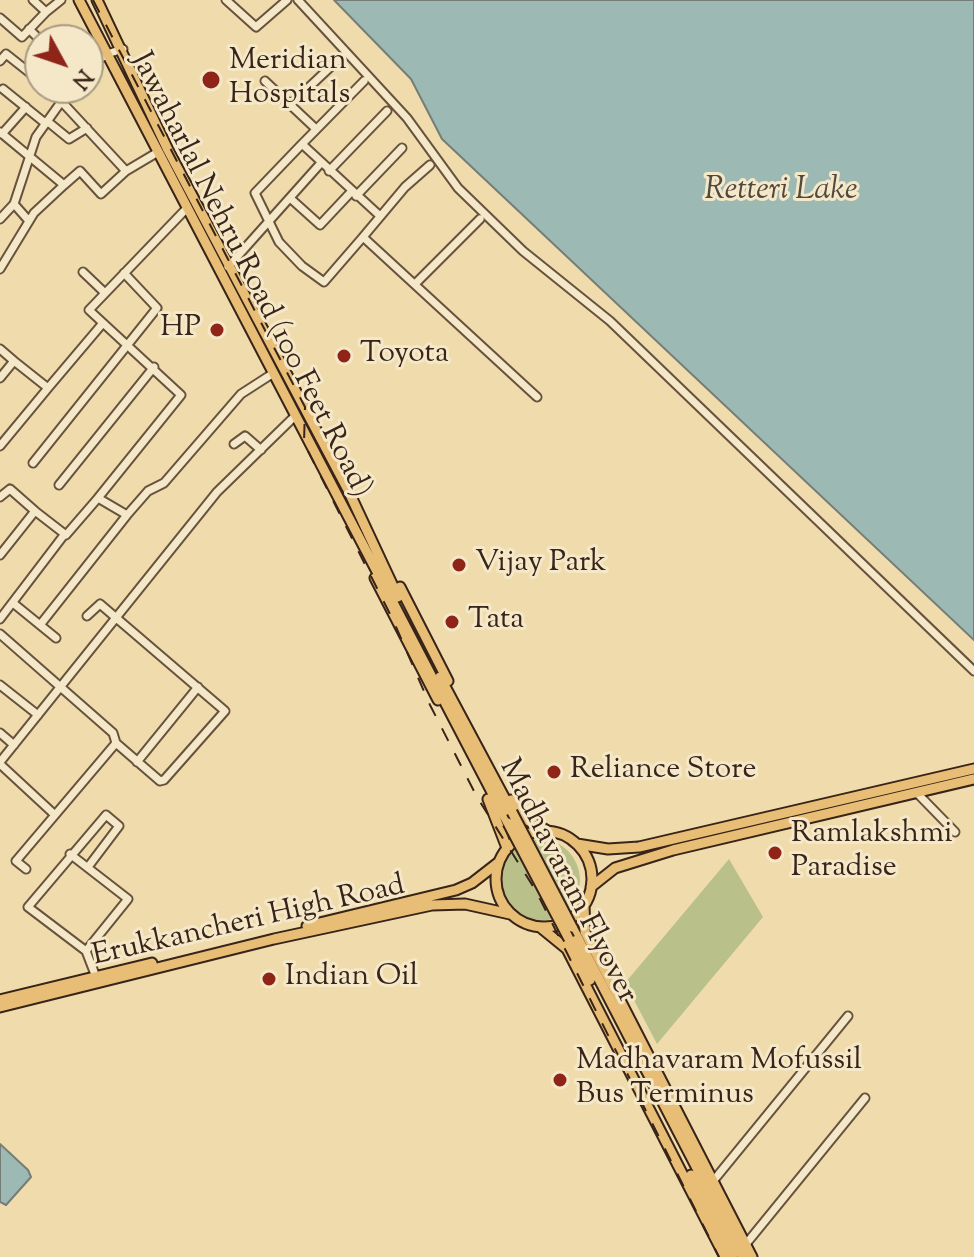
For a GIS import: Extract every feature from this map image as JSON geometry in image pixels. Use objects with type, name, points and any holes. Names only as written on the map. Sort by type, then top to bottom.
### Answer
[{"type":"main road","name":"Jawaharlal Nehru Road (100 Feet Road)","points":[[79,0],[355,530]]},
{"type":"main road","name":"Jawaharlal Nehru Road (100 Feet Road)","points":[[97,0],[123,49],[168,150],[367,537]]},
{"type":"main road","name":"Madhavaram Flyover","points":[[355,530],[367,537],[743,1257]]},
{"type":"main road","points":[[355,530],[355,540],[490,802],[507,848]]},
{"type":"main road","points":[[367,537],[374,533],[515,806],[527,820],[577,844],[608,849],[653,844],[974,769]]},
{"type":"main road","name":"Madhavaram Flyover","points":[[367,537],[733,1257]]},
{"type":"main road","points":[[591,887],[615,868],[673,850],[974,779]]},
{"type":"main road","points":[[548,831],[519,838],[507,848],[499,862],[496,889],[510,914],[540,927],[567,949],[725,1257]]},
{"type":"main road","points":[[577,844],[591,871],[591,887],[584,905],[585,932],[752,1257]]},
{"type":"main road","points":[[0,1000],[463,887],[499,862]]},
{"type":"main road","points":[[463,887],[465,904]]},
{"type":"main road","name":"Erukkancheri High Road","points":[[0,1007],[274,939],[432,905],[465,904],[510,914]]},
{"type":"main road","points":[[540,927],[565,923],[584,905]]},
{"type":"street","points":[[33,0],[46,12]]},
{"type":"street","points":[[34,24],[61,0]]},
{"type":"street","points":[[226,0],[256,27],[287,0]]},
{"type":"street","points":[[298,0],[407,118],[458,188],[523,251],[610,321],[974,671]]},
{"type":"street","points":[[0,18],[22,37],[24,35]]},
{"type":"street","points":[[104,56],[123,49]]},
{"type":"street","points":[[0,61],[6,54],[24,68]]},
{"type":"street","points":[[290,105],[340,58]]},
{"type":"street","points":[[265,81],[316,129]]},
{"type":"street","points":[[364,81],[255,193],[288,254],[324,282],[379,215],[430,165]]},
{"type":"street","points":[[3,89],[69,139],[87,128]]},
{"type":"street","points":[[2,213],[14,204],[28,155],[59,104]]},
{"type":"street","points":[[67,104],[126,171]]},
{"type":"street","points":[[26,107],[1,133],[64,185]]},
{"type":"street","points":[[329,171],[387,111]]},
{"type":"street","points":[[302,144],[320,164],[379,215]]},
{"type":"street","points":[[290,198],[320,225],[402,148]]},
{"type":"street","points":[[0,269],[29,221],[80,171],[101,194],[126,171],[158,152]]},
{"type":"street","points":[[228,267],[320,164]]},
{"type":"street","points":[[14,204],[29,221]]},
{"type":"street","points":[[0,619],[64,535],[69,534],[181,395],[89,310],[187,208]]},
{"type":"street","points":[[415,284],[480,219]]},
{"type":"street","points":[[363,237],[537,397]]},
{"type":"street","points":[[83,272],[105,293]]},
{"type":"street","points":[[33,463],[157,308],[124,273]]},
{"type":"street","points":[[0,446],[103,323]]},
{"type":"street","points":[[0,349],[48,388]]},
{"type":"street","points":[[0,378],[14,361]]},
{"type":"street","points":[[59,485],[154,367]]},
{"type":"street","points":[[40,625],[148,491],[164,483],[241,394],[272,374]]},
{"type":"street","points":[[55,815],[0,763],[217,492],[294,417]]},
{"type":"street","points":[[234,444],[245,436],[261,450]]},
{"type":"street","points":[[0,496],[10,489],[64,535]]},
{"type":"street","points":[[98,498],[127,515]]},
{"type":"street","points":[[0,555],[35,511]]},
{"type":"street","points":[[13,603],[56,638]]},
{"type":"street","points":[[0,634],[113,733],[116,743],[137,762],[164,780],[225,713],[117,616],[97,604],[87,616]]},
{"type":"street","points":[[0,685],[38,715]]},
{"type":"street","points":[[137,762],[198,687]]},
{"type":"street","points":[[0,733],[14,745]]},
{"type":"street","points":[[26,869],[16,861],[116,743]]},
{"type":"street","points":[[917,793],[955,832]]},
{"type":"street","points":[[88,867],[118,829],[118,824],[107,815],[70,854],[28,907],[86,951],[96,977]]},
{"type":"street","points":[[70,854],[128,899],[86,951]]},
{"type":"street","points":[[714,1180],[848,1016]]},
{"type":"street","points":[[746,1244],[865,1098]]},
{"type":"green space","points":[[539,839],[555,843],[568,851],[576,864],[580,880],[576,896],[568,909],[555,917],[539,921],[523,917],[510,909],[502,896],[498,880],[502,864],[510,851],[523,843]]},
{"type":"green space","points":[[729,859],[763,917],[657,1044],[625,983]]},
{"type":"water","name":"Retteri Lake","points":[[334,0],[974,0],[974,640],[442,139],[411,79]]},
{"type":"water","points":[[0,1144],[28,1170],[31,1177],[6,1205],[0,1202]]},
{"type":"railway","points":[[93,0],[305,407],[304,443],[393,620],[430,705],[477,797],[536,891],[719,1257]]},
{"type":"place","name":"Meridian Hospitals","points":[[211,80]]},
{"type":"place","name":"HP","points":[[217,330]]},
{"type":"place","name":"Toyota","points":[[344,356]]},
{"type":"place","name":"Vijay Park","points":[[459,565]]},
{"type":"place","name":"Tata","points":[[452,622]]},
{"type":"place","name":"Reliance Store","points":[[554,772]]},
{"type":"place","name":"Ramlakshmi Paradise","points":[[775,853]]},
{"type":"place","name":"Indian Oil","points":[[269,979]]},
{"type":"place","name":"Madhavaram Mofussil Bus Terminus","points":[[560,1080]]}]
